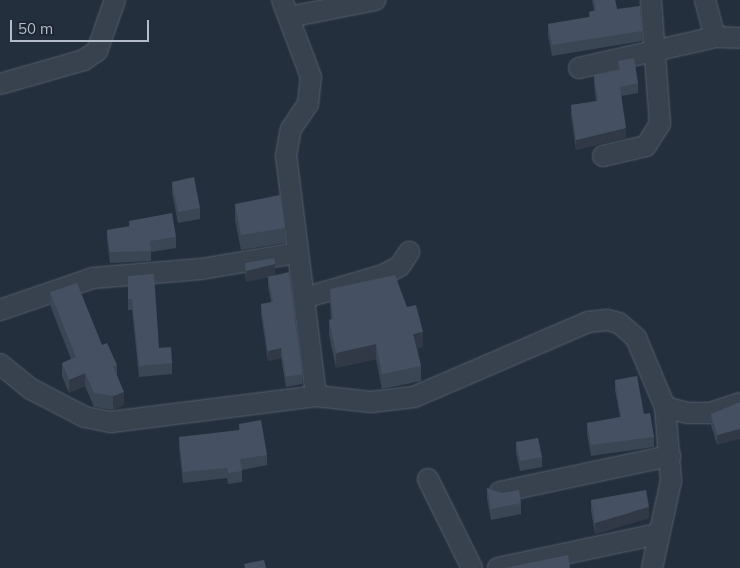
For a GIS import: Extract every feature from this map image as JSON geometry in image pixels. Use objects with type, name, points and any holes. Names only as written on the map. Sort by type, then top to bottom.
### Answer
[{"type":"street","points":[[0,84],[84,60],[97,52],[115,0]]},
{"type":"street","points":[[316,396],[297,253],[287,141],[308,104],[311,77],[285,9],[374,0]]},
{"type":"street","points":[[603,156],[646,146],[655,136],[660,124],[656,50],[650,0]]},
{"type":"street","points":[[706,0],[715,37]]},
{"type":"street","points":[[579,68],[715,37],[740,38]]},
{"type":"street","points":[[304,298],[384,275],[400,266],[409,252]]},
{"type":"street","points":[[0,310],[93,278],[201,269],[297,253]]},
{"type":"street","points":[[0,364],[31,389],[85,417],[111,422],[316,396],[371,402],[414,397],[588,322],[607,320],[620,323],[636,338],[665,406],[670,456],[670,480],[652,568]]},
{"type":"street","points":[[665,406],[688,413],[710,413],[740,404]]},
{"type":"street","points":[[500,492],[670,456]]},
{"type":"street","points":[[428,479],[472,568]]},
{"type":"street","points":[[498,568],[658,534]]},
{"type":"building","points":[[594,0],[615,0],[617,9],[640,6],[642,31],[552,45],[548,24],[590,17],[589,12],[596,10]]},
{"type":"building","points":[[634,58],[638,83],[620,87],[626,128],[576,140],[571,105],[598,101],[594,75],[620,70],[618,61]]},
{"type":"building","points":[[194,177],[200,208],[178,212],[172,182]]},
{"type":"building","points":[[280,195],[285,228],[241,235],[235,204]]},
{"type":"building","points":[[172,213],[176,237],[150,241],[151,251],[110,252],[107,230],[130,226],[129,221]]},
{"type":"building","points":[[274,258],[275,264],[246,271],[245,263]]},
{"type":"building","points":[[289,272],[302,374],[286,377],[281,348],[268,351],[261,304],[273,302],[268,277]]},
{"type":"building","points":[[154,274],[159,348],[171,347],[172,363],[139,366],[132,299],[128,299],[128,276]]},
{"type":"building","points":[[395,275],[407,307],[416,305],[423,332],[413,334],[421,366],[382,374],[376,344],[336,353],[329,320],[333,319],[330,289]]},
{"type":"building","points":[[77,283],[102,345],[107,343],[117,365],[113,366],[124,392],[113,396],[94,393],[85,373],[69,380],[62,363],[76,357],[50,292]]},
{"type":"building","points":[[637,376],[644,414],[650,413],[654,437],[591,445],[587,423],[621,417],[615,380]]},
{"type":"building","points":[[740,402],[740,429],[717,435],[711,414]]},
{"type":"building","points":[[261,420],[267,455],[240,459],[242,471],[228,473],[227,468],[183,472],[179,437],[240,430],[239,424]]},
{"type":"building","points":[[538,438],[542,457],[520,461],[516,442]]},
{"type":"building","points":[[487,488],[502,493],[519,490],[521,503],[491,509]]},
{"type":"building","points":[[646,490],[649,507],[595,523],[591,500]]},
{"type":"building","points":[[568,555],[570,568],[505,568]]},
{"type":"building","points":[[264,560],[266,568],[245,568],[244,564]]}]
